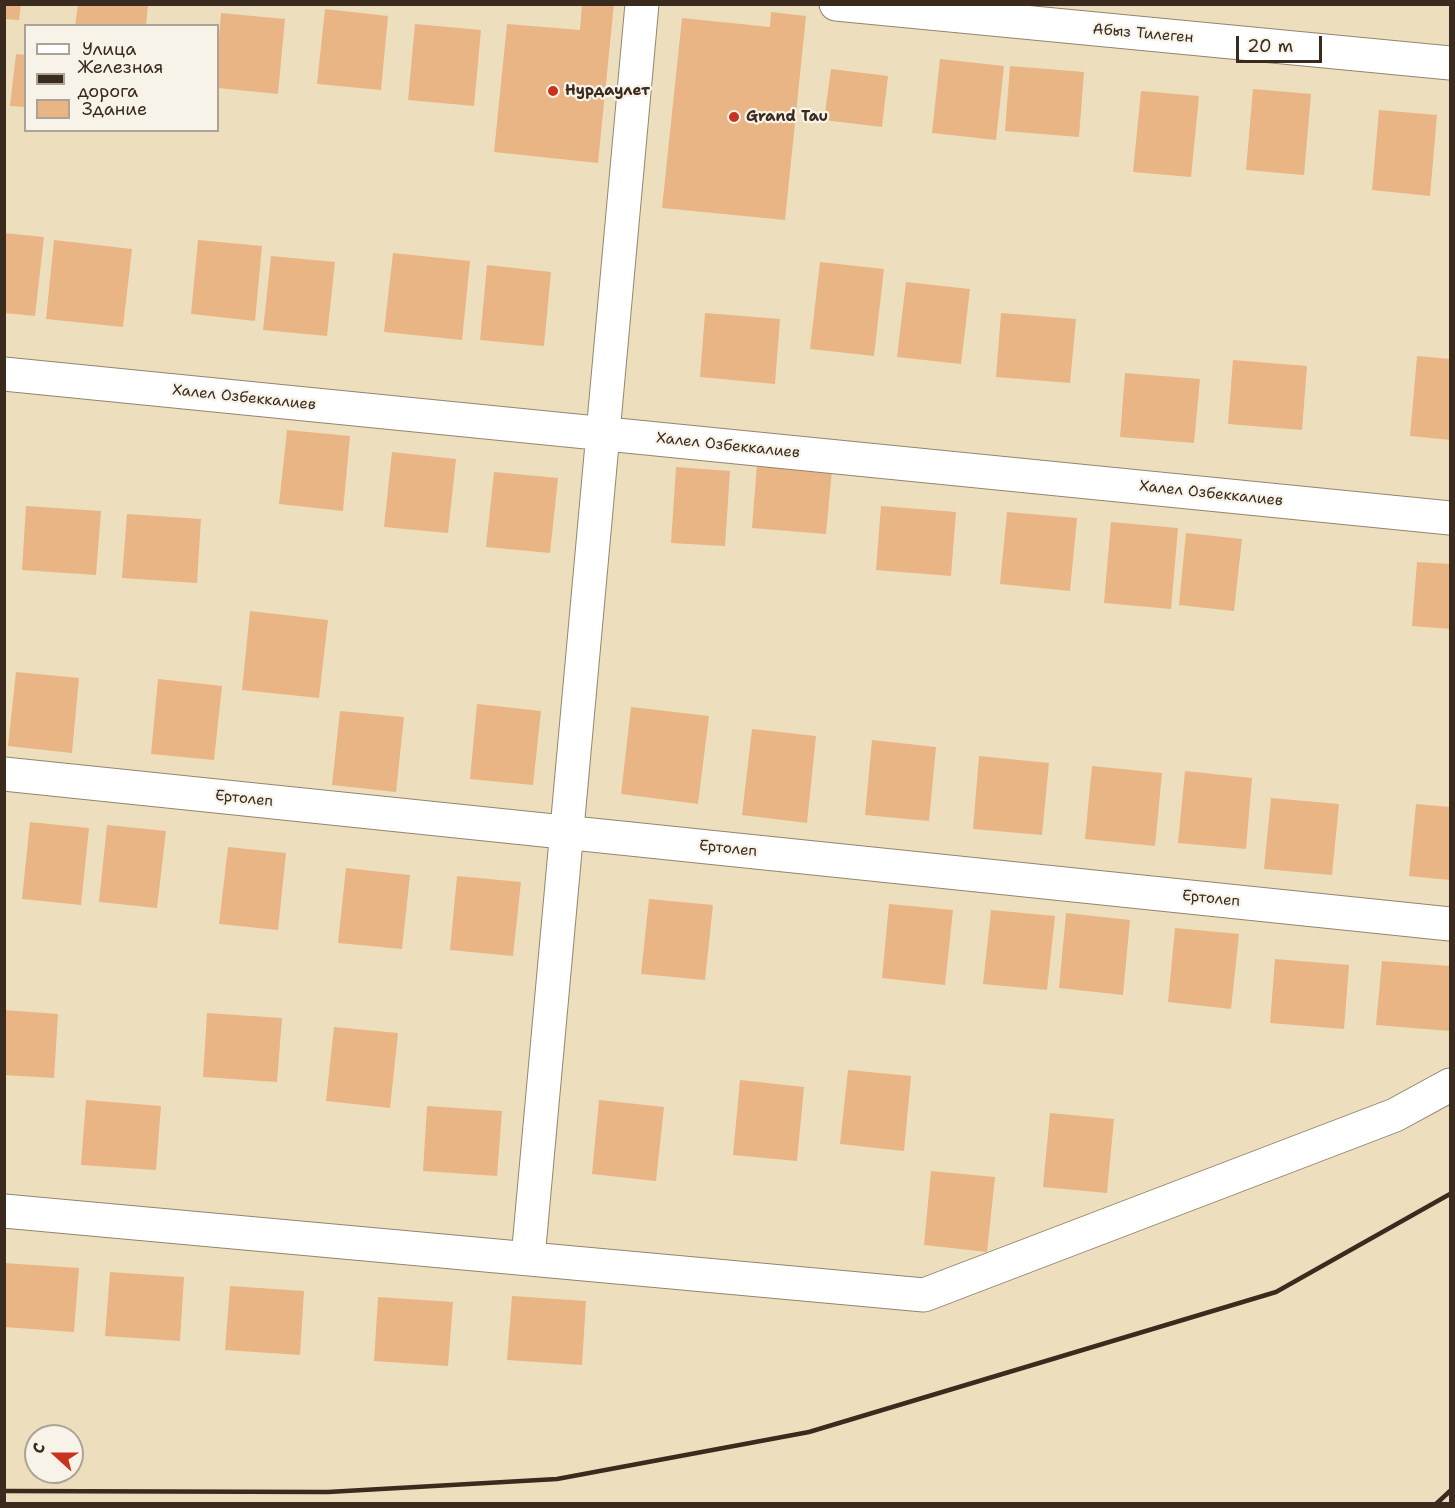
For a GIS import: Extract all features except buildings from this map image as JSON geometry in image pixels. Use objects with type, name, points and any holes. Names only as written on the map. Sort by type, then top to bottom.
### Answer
[{"type":"street","points":[[528,1258],[642,4]]},
{"type":"street","name":"Абыз Тилеген","points":[[836,4],[1450,63]]},
{"type":"street","name":"Халел Озбеккалиев","points":[[4,374],[1450,518]]},
{"type":"street","name":"Ертолеп","points":[[4,774],[1450,924]]},
{"type":"street","points":[[4,1211],[924,1296],[1395,1115],[1450,1085]]},
{"type":"railway","points":[[4,1491],[328,1492],[557,1479],[809,1432],[1276,1292],[1450,1194]]},
{"type":"railway","points":[[1436,1504],[1450,1491]]},
{"type":"place","name":"Нурдаулет","points":[[553,91]]},
{"type":"place","name":"Grand Tau","points":[[734,117]]}]
